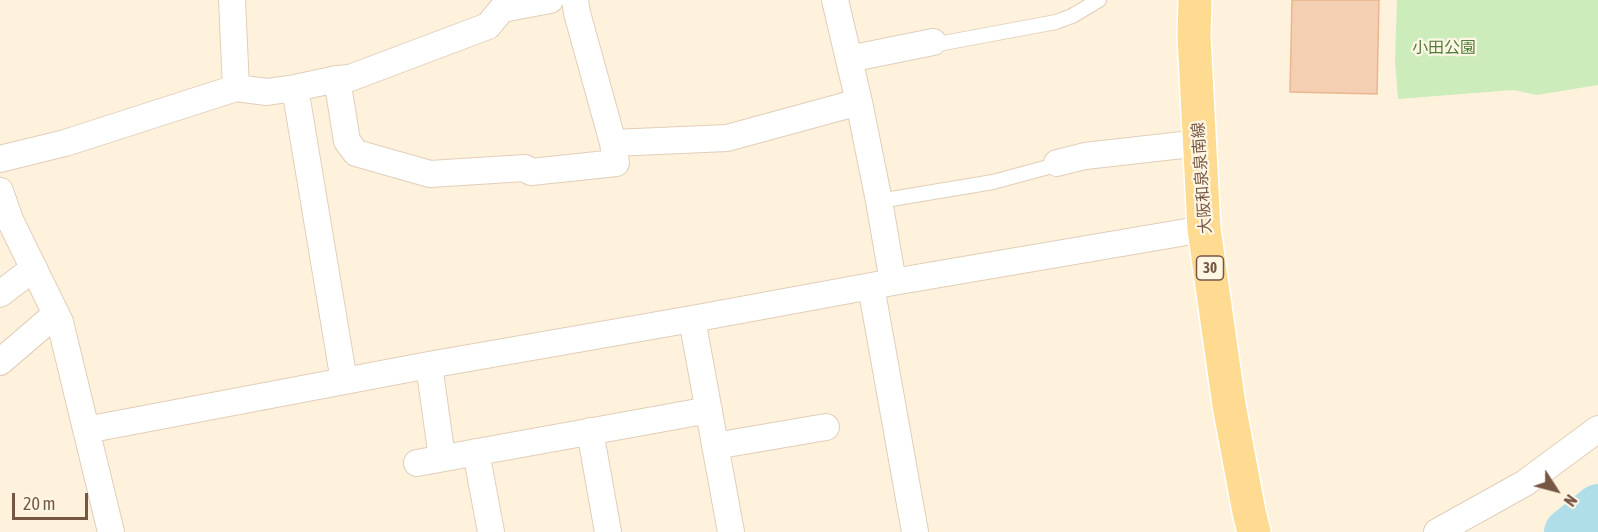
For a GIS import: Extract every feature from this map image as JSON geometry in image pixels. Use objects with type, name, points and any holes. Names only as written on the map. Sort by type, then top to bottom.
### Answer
[{"type":"main road","name":"大阪和泉泉南線","points":[[1195,0],[1194,36],[1204,229],[1229,405],[1254,532]]},
{"type":"street","points":[[232,0],[236,88]]},
{"type":"street","points":[[0,159],[65,143],[236,88],[267,92],[350,78],[488,26],[502,9],[550,0]]},
{"type":"street","points":[[337,79],[347,141],[356,153],[430,174],[525,168],[531,172],[616,163],[613,143],[575,0]]},
{"type":"street","points":[[835,0],[879,201],[882,284],[915,532]]},
{"type":"street","points":[[849,59],[933,42]]},
{"type":"street","points":[[295,88],[344,381]]},
{"type":"street","points":[[613,143],[727,138],[859,102]]},
{"type":"street","points":[[1057,163],[1085,156],[1200,143]]},
{"type":"street","points":[[0,191],[10,220],[60,322],[111,532]]},
{"type":"street","points":[[86,430],[429,365],[1204,229]]},
{"type":"street","points":[[0,294],[34,268]]},
{"type":"street","points":[[0,362],[56,314]]},
{"type":"street","points":[[692,319],[731,532]]},
{"type":"street","points":[[429,365],[442,458]]},
{"type":"street","points":[[417,463],[709,410]]},
{"type":"street","points":[[716,446],[826,427]]},
{"type":"street","points":[[1437,532],[1525,483],[1598,429]]},
{"type":"street","points":[[590,431],[608,532]]},
{"type":"street","points":[[476,452],[491,532]]},
{"type":"lane","points":[[933,42],[938,44],[1056,22],[1072,16],[1099,0]]},
{"type":"lane","points":[[879,201],[993,182],[1057,163]]},
{"type":"green space","name":"小田公園","points":[[1397,0],[1598,0],[1598,85],[1537,95],[1513,90],[1398,99],[1395,60]]},
{"type":"building","points":[[1292,0],[1379,0],[1377,94],[1290,92]]},
{"type":"waterway","points":[[1567,532],[1598,507]]}]
